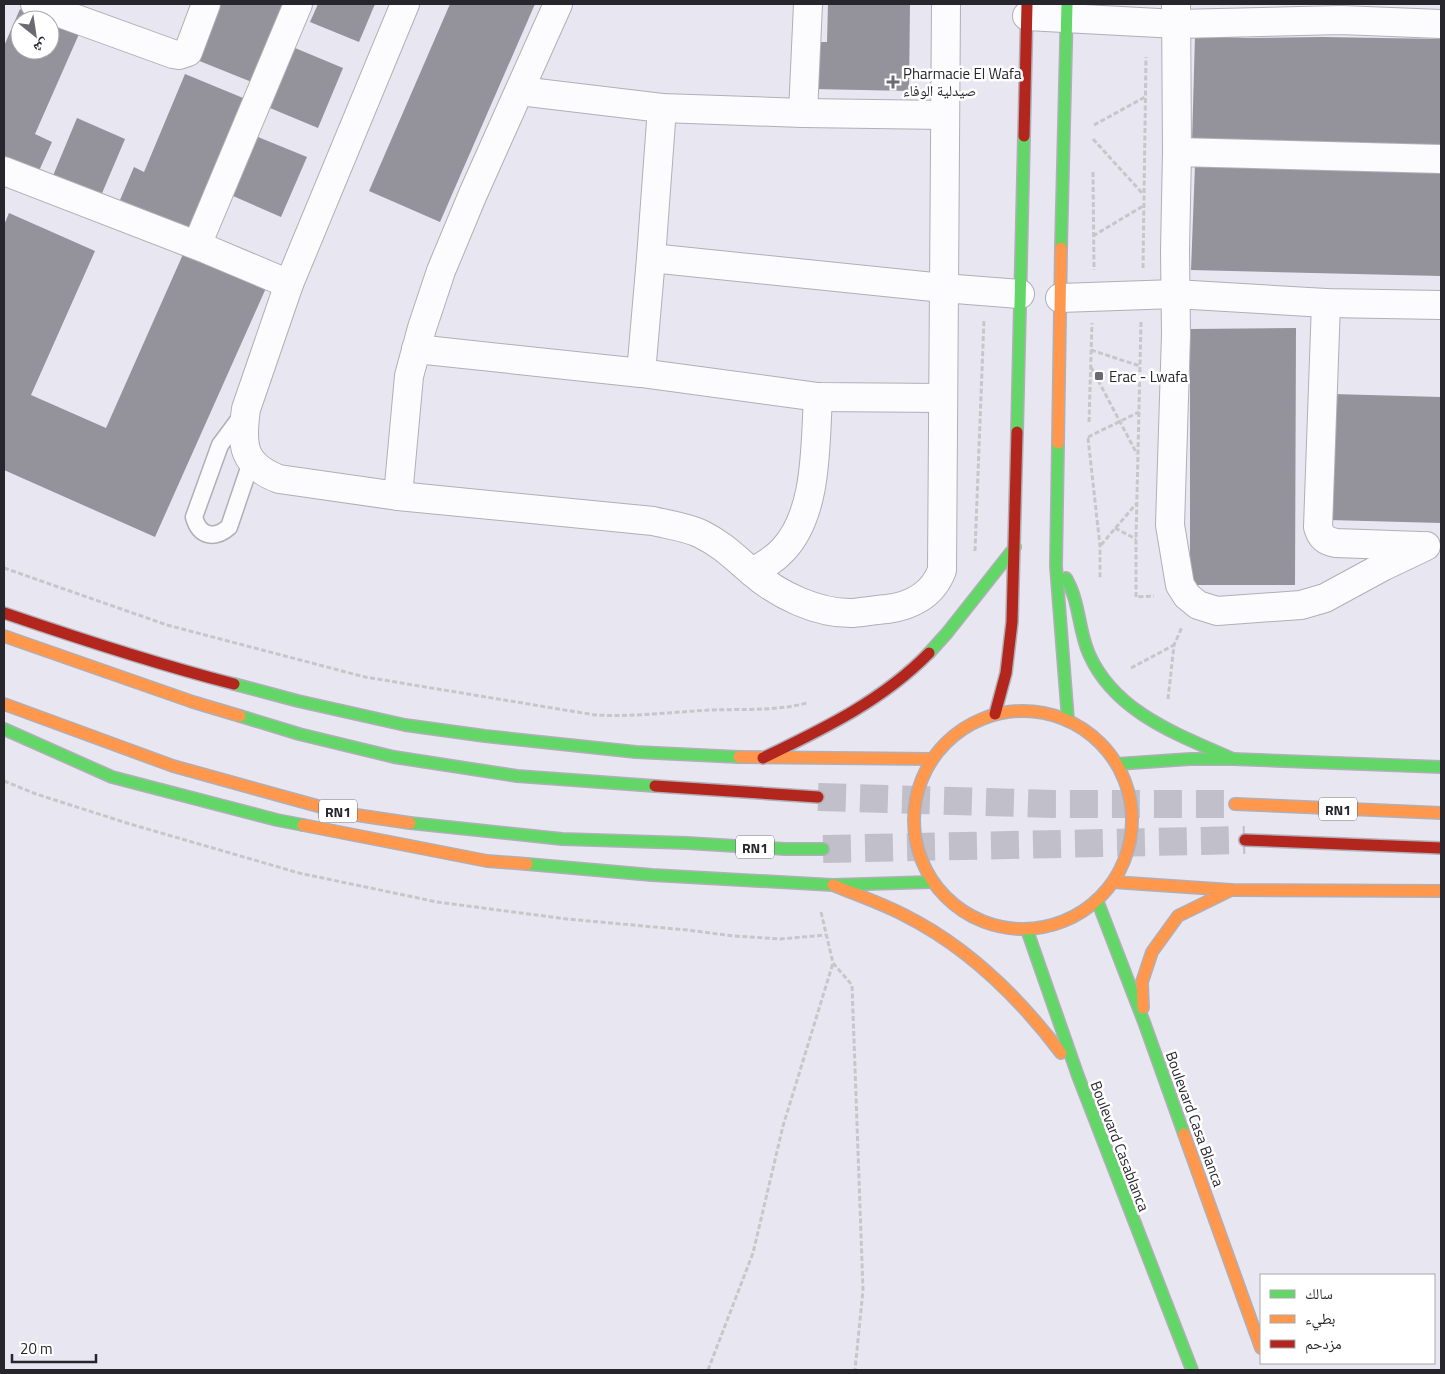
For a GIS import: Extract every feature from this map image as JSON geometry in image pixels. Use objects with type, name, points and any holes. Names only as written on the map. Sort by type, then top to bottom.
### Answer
[{"type":"main road","points":[[995,714],[1009,653],[1012,622],[1027,10]]},
{"type":"main road","points":[[1067,11],[1056,566],[1068,720]]},
{"type":"main road","points":[[763,758],[863,707],[901,679],[949,631],[1014,547]]},
{"type":"main road","points":[[1056,566],[1071,585],[1074,593],[1088,653],[1095,668],[1115,694],[1154,724],[1233,759]]},
{"type":"main road","points":[[4,613],[191,673],[298,701],[405,724],[485,736],[636,752],[763,758],[932,759]]},
{"type":"main road","points":[[4,636],[192,702],[299,734],[394,757],[517,776],[818,797]]},
{"type":"main road","name":"RN1","points":[[4,704],[173,766],[343,813],[436,827],[562,839],[687,842],[785,849],[823,849]]},
{"type":"main road","points":[[1032,711],[1068,720],[1096,738],[1117,764],[1129,792],[1132,823],[1127,854],[1113,882],[1097,900],[1076,916],[1052,926],[1027,930],[990,925],[957,908],[931,882],[914,842],[915,798],[932,759],[959,730],[995,714],[1032,711]]},
{"type":"main road","points":[[4,729],[112,777],[277,820],[486,861],[652,875],[833,885],[931,882]]},
{"type":"main road","points":[[1117,764],[1190,759],[1233,759],[1441,768]]},
{"type":"main road","name":"RN1","points":[[1236,804],[1441,813]]},
{"type":"main road","name":"RN1","points":[[1245,840],[1441,848]]},
{"type":"main road","points":[[1113,882],[1231,890],[1441,891]]},
{"type":"main road","points":[[833,885],[904,915],[938,934],[970,956],[1000,982],[1042,1026],[1078,1076]]},
{"type":"main road","points":[[1144,1022],[1142,982],[1152,952],[1178,916],[1231,890]]},
{"type":"main road","name":"Boulevard Casa Blanca","points":[[1097,900],[1144,1022],[1260,1345]]},
{"type":"main road","name":"Boulevard Casablanca","points":[[1027,930],[1078,1076],[1192,1370]]},
{"type":"street","points":[[35,4],[172,54],[180,55],[188,52],[206,4]]},
{"type":"street","points":[[197,245],[298,4]]},
{"type":"street","points":[[405,4],[289,284],[246,410],[243,429],[244,441],[246,452],[251,462],[269,475],[279,479],[398,496],[654,521],[679,527],[699,533],[718,544],[736,556],[752,572],[779,592],[829,610],[851,613],[901,607],[914,602],[932,589],[942,570],[946,4]]},
{"type":"street","points":[[398,496],[409,376],[441,271],[473,194],[558,4]]},
{"type":"street","points":[[803,113],[808,4]]},
{"type":"street","points":[[1027,10],[1176,14],[1341,12],[1441,24]]},
{"type":"street","points":[[1176,14],[1176,335],[1170,524],[1180,584],[1193,601],[1207,609],[1217,611],[1301,605],[1326,598],[1384,566],[1434,546]]},
{"type":"street","points":[[520,91],[662,108],[803,113],[946,115]]},
{"type":"street","points":[[641,373],[652,258],[662,108]]},
{"type":"street","points":[[1177,152],[1441,159]]},
{"type":"street","points":[[4,171],[197,245],[289,284]]},
{"type":"street","points":[[652,258],[943,288],[1020,294]]},
{"type":"street","points":[[1060,298],[1175,294],[1326,303],[1441,305]]},
{"type":"street","points":[[1326,303],[1320,533],[1328,542],[1336,544],[1434,546]]},
{"type":"street","points":[[416,349],[641,373],[818,397],[943,398]]},
{"type":"street","points":[[752,572],[782,551],[799,528],[808,504],[813,469],[818,397]]},
{"type":"lane","points":[[246,410],[220,445],[194,517],[196,526],[203,532],[212,535],[222,533],[229,527],[251,462]]},
{"type":"path","points":[[1142,273],[1147,50]]},
{"type":"path","points":[[1094,125],[1145,96]]},
{"type":"path","points":[[1094,116],[1094,148]]},
{"type":"path","points":[[1094,139],[1143,195]]},
{"type":"path","points":[[1093,168],[1093,270],[1100,270]]},
{"type":"path","points":[[1093,236],[1144,205]]},
{"type":"path","points":[[975,555],[985,291]]},
{"type":"path","points":[[1100,320],[1092,320],[1088,438],[1100,546],[1100,583]]},
{"type":"path","points":[[1133,320],[1141,320],[1136,504],[1136,597],[1162,596]]},
{"type":"path","points":[[1091,350],[1140,366]]},
{"type":"path","points":[[1090,367],[1138,456]]},
{"type":"path","points":[[1088,438],[1139,412]]},
{"type":"path","points":[[1100,546],[1136,504]]},
{"type":"path","points":[[1115,528],[1136,538]]},
{"type":"path","points":[[4,568],[167,625],[365,677],[596,715],[621,716],[771,708],[797,706],[812,702]]},
{"type":"path","points":[[1167,702],[1174,645],[1193,601]]},
{"type":"path","points":[[1128,670],[1174,645]]},
{"type":"path","points":[[4,780],[36,794],[130,824],[299,873],[437,902],[567,920],[734,936],[780,939],[826,935]]},
{"type":"path","points":[[814,884],[833,963],[852,985],[863,1290],[855,1370]]},
{"type":"path","points":[[708,1370],[753,1253],[782,1126],[833,963]]},
{"type":"building","points":[[219,4],[292,4],[259,85],[197,60]]},
{"type":"building","points":[[318,4],[375,4],[359,42],[310,22]]},
{"type":"building","points":[[450,4],[535,4],[440,222],[369,191]]},
{"type":"building","points":[[828,4],[910,4],[909,91],[814,89],[815,42],[827,42]]},
{"type":"building","points":[[60,26],[79,34],[35,134],[52,142],[38,173],[4,159],[4,46],[10,32],[10,60],[60,60]]},
{"type":"building","points":[[1195,36],[1441,39],[1441,145],[1192,142]]},
{"type":"building","points":[[295,48],[343,68],[318,128],[270,108]]},
{"type":"building","points":[[185,74],[248,100],[193,230],[120,200],[134,167],[144,172]]},
{"type":"building","points":[[77,118],[125,139],[100,198],[52,178]]},
{"type":"building","points":[[258,137],[307,157],[281,217],[233,196]]},
{"type":"building","points":[[1195,165],[1441,171],[1441,276],[1191,270]]},
{"type":"building","points":[[9,213],[95,251],[31,395],[106,428],[184,252],[266,288],[155,537],[4,470],[4,225]]},
{"type":"building","points":[[1296,328],[1295,585],[1190,585],[1190,329]]},
{"type":"building","points":[[1332,394],[1441,397],[1441,523],[1329,520]]},
{"type":"tunnel","points":[[818,797],[1054,804],[1235,804]]},
{"type":"tunnel","points":[[823,849],[1245,840]]},
{"type":"traffic: fast","points":[[1061,248],[1067,4]]},
{"type":"traffic: fast","points":[[1017,432],[1024,136]]},
{"type":"traffic: fast","points":[[1058,443],[1056,566],[1068,720]]},
{"type":"traffic: fast","points":[[929,653],[1015,547]]},
{"type":"traffic: fast","points":[[1066,578],[1077,606],[1085,645],[1100,674],[1115,692],[1150,720],[1191,741],[1233,759]]},
{"type":"traffic: fast","points":[[234,684],[298,701],[405,725],[485,736],[636,752],[739,757]]},
{"type":"traffic: fast","points":[[240,716],[299,734],[394,757],[517,776],[655,786]]},
{"type":"traffic: fast","points":[[4,729],[112,777],[303,825]]},
{"type":"traffic: fast","points":[[1117,764],[1190,759],[1233,759],[1441,767]]},
{"type":"traffic: fast","points":[[410,823],[562,839],[823,849]]},
{"type":"traffic: fast","points":[[527,864],[652,875],[833,885],[931,882]]},
{"type":"traffic: fast","points":[[1097,900],[1144,1022],[1184,1134]]},
{"type":"traffic: fast","points":[[1027,930],[1078,1076],[1192,1370]]},
{"type":"traffic: slow","points":[[1058,443],[1061,248]]},
{"type":"traffic: slow","points":[[4,636],[193,702],[240,716]]},
{"type":"traffic: slow","points":[[4,704],[173,766],[343,813],[410,823]]},
{"type":"traffic: slow","points":[[1023,711],[1044,713],[1065,719],[1100,743],[1124,778],[1130,799],[1132,820],[1130,841],[1124,862],[1100,897],[1065,921],[1044,927],[1023,929],[1002,927],[981,921],[946,897],[922,862],[916,841],[914,820],[916,799],[922,778],[946,743],[981,719],[1002,713],[1023,711]]},
{"type":"traffic: slow","points":[[739,757],[932,759]]},
{"type":"traffic: slow","points":[[1235,804],[1441,813]]},
{"type":"traffic: slow","points":[[303,825],[487,861],[527,864]]},
{"type":"traffic: slow","points":[[1113,882],[1231,890],[1441,891]]},
{"type":"traffic: slow","points":[[833,885],[895,911],[949,942],[1009,993],[1045,1032],[1061,1053]]},
{"type":"traffic: slow","points":[[1143,1008],[1142,982],[1152,952],[1178,916],[1231,890]]},
{"type":"traffic: slow","points":[[1184,1134],[1260,1345]]},
{"type":"traffic: jam","points":[[1024,136],[1027,4]]},
{"type":"traffic: jam","points":[[995,714],[1006,673],[1012,622],[1017,432]]},
{"type":"traffic: jam","points":[[4,613],[118,651],[234,684]]},
{"type":"traffic: jam","points":[[763,758],[829,725],[872,700],[892,686],[929,653]]},
{"type":"traffic: jam","points":[[655,786],[818,797]]},
{"type":"traffic: jam","points":[[1245,840],[1441,848]]},
{"type":"place","name":"Pharmacie El Wafa صيدلية الوفاء","points":[[893,82]]},
{"type":"place","name":"Erac - Lwafa","points":[[1099,376]]}]
